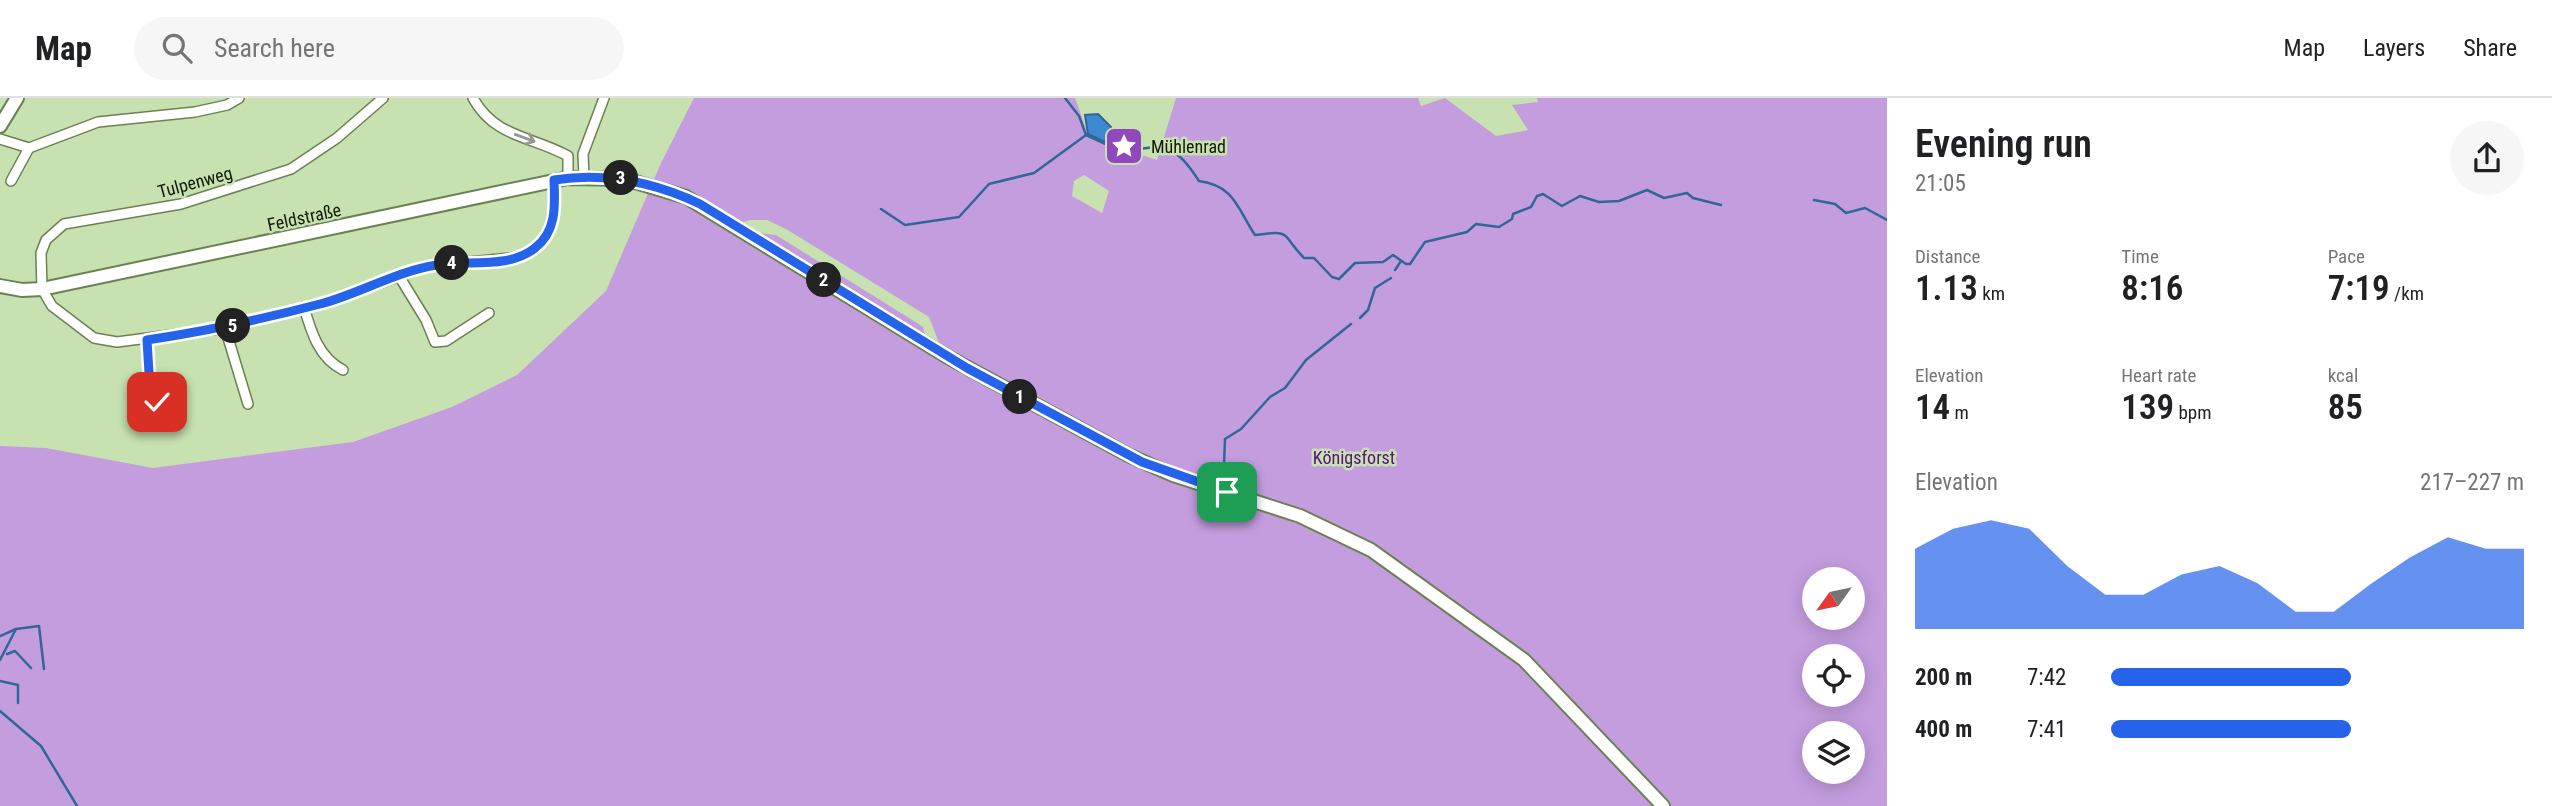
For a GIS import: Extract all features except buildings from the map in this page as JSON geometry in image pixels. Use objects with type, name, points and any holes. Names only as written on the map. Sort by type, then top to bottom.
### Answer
[{"type":"main road","points":[[0,126],[18,98]]},
{"type":"main road","name":"Feldstraße","points":[[0,286],[22,290],[42,289],[561,179],[615,178],[665,188],[700,204],[946,356],[1135,458],[1173,475],[1300,516],[1371,550],[1524,660],[1663,806]]},
{"type":"street","points":[[0,139],[29,148],[98,122],[195,112],[227,106],[239,98]]},
{"type":"street","name":"Tulpenweg","points":[[42,289],[41,253],[46,240],[64,224],[181,204],[291,170],[320,152],[383,98]]},
{"type":"street","points":[[473,98],[485,117],[496,126],[568,156],[583,155]]},
{"type":"street","points":[[584,177],[583,155],[604,98]]},
{"type":"street","points":[[11,181],[29,148]]},
{"type":"street","points":[[42,289],[52,306],[94,338],[117,342],[225,328],[319,305],[427,267],[512,260],[529,253],[542,242],[552,225],[568,156]]},
{"type":"street","points":[[399,276],[426,320],[435,342],[446,341],[489,313]]},
{"type":"street","points":[[304,307],[310,328],[329,363],[343,370]]},
{"type":"street","points":[[225,328],[248,404]]},
{"type":"street","points":[[147,340],[149,373],[162,417]]},
{"type":"green space","name":"Königsforst","points":[[694,98],[1075,98],[1088,134],[1098,141],[1157,160],[1176,98],[1418,98],[1421,106],[1445,98],[1496,136],[1528,130],[1512,105],[1538,102],[1537,98],[1887,98],[1887,806],[0,806],[0,446],[46,448],[153,468],[353,442],[452,407],[517,375],[606,291],[661,163]],"holes":[[[1084,175],[1109,191],[1102,213],[1072,196],[1074,181]],[[767,220],[786,229],[929,317],[941,348],[926,339],[923,327],[776,235],[757,233],[740,223]]]},
{"type":"water","points":[[1098,114],[1111,127],[1112,145],[1088,134],[1085,115]]},
{"type":"waterway","points":[[1065,98],[1079,116],[1086,135],[1112,147]]},
{"type":"waterway","points":[[881,209],[905,225],[959,217],[989,184],[1034,173],[1086,135]]},
{"type":"waterway","points":[[1125,153],[1160,148],[1176,154],[1199,181],[1228,193],[1255,235],[1285,235],[1304,258],[1314,258],[1332,277],[1339,279],[1355,263],[1383,262],[1393,255],[1410,264],[1425,242],[1467,232],[1476,224],[1499,227],[1512,219],[1513,214],[1531,207],[1537,196],[1543,194],[1562,206],[1580,196],[1599,202],[1619,201],[1647,190],[1664,198],[1687,193],[1693,198],[1721,205]]},
{"type":"waterway","points":[[1814,200],[1835,204],[1846,213],[1865,208],[1887,220]]},
{"type":"waterway","points":[[1395,270],[1401,261]]},
{"type":"waterway","points":[[1360,318],[1368,310],[1375,288],[1391,278]]},
{"type":"waterway","points":[[1224,465],[1225,439],[1241,429],[1270,397],[1285,388],[1306,360],[1351,324]]},
{"type":"waterway","points":[[0,660],[16,629],[39,626],[44,669]]},
{"type":"waterway","points":[[0,636],[16,629]]},
{"type":"waterway","points":[[7,654],[15,651],[31,668]]},
{"type":"waterway","points":[[0,681],[18,685],[18,703]]},
{"type":"waterway","points":[[0,711],[41,746],[77,806]]},
{"type":"place","name":"Mühlenrad","points":[[1124,146]]},
{"type":"route","points":[[157,402],[149,373],[147,340],[225,328],[319,305],[427,267],[449,263],[512,260],[536,248],[548,234],[554,216],[554,180],[615,178],[665,188],[700,204],[967,368],[1142,462],[1227,492]]}]
